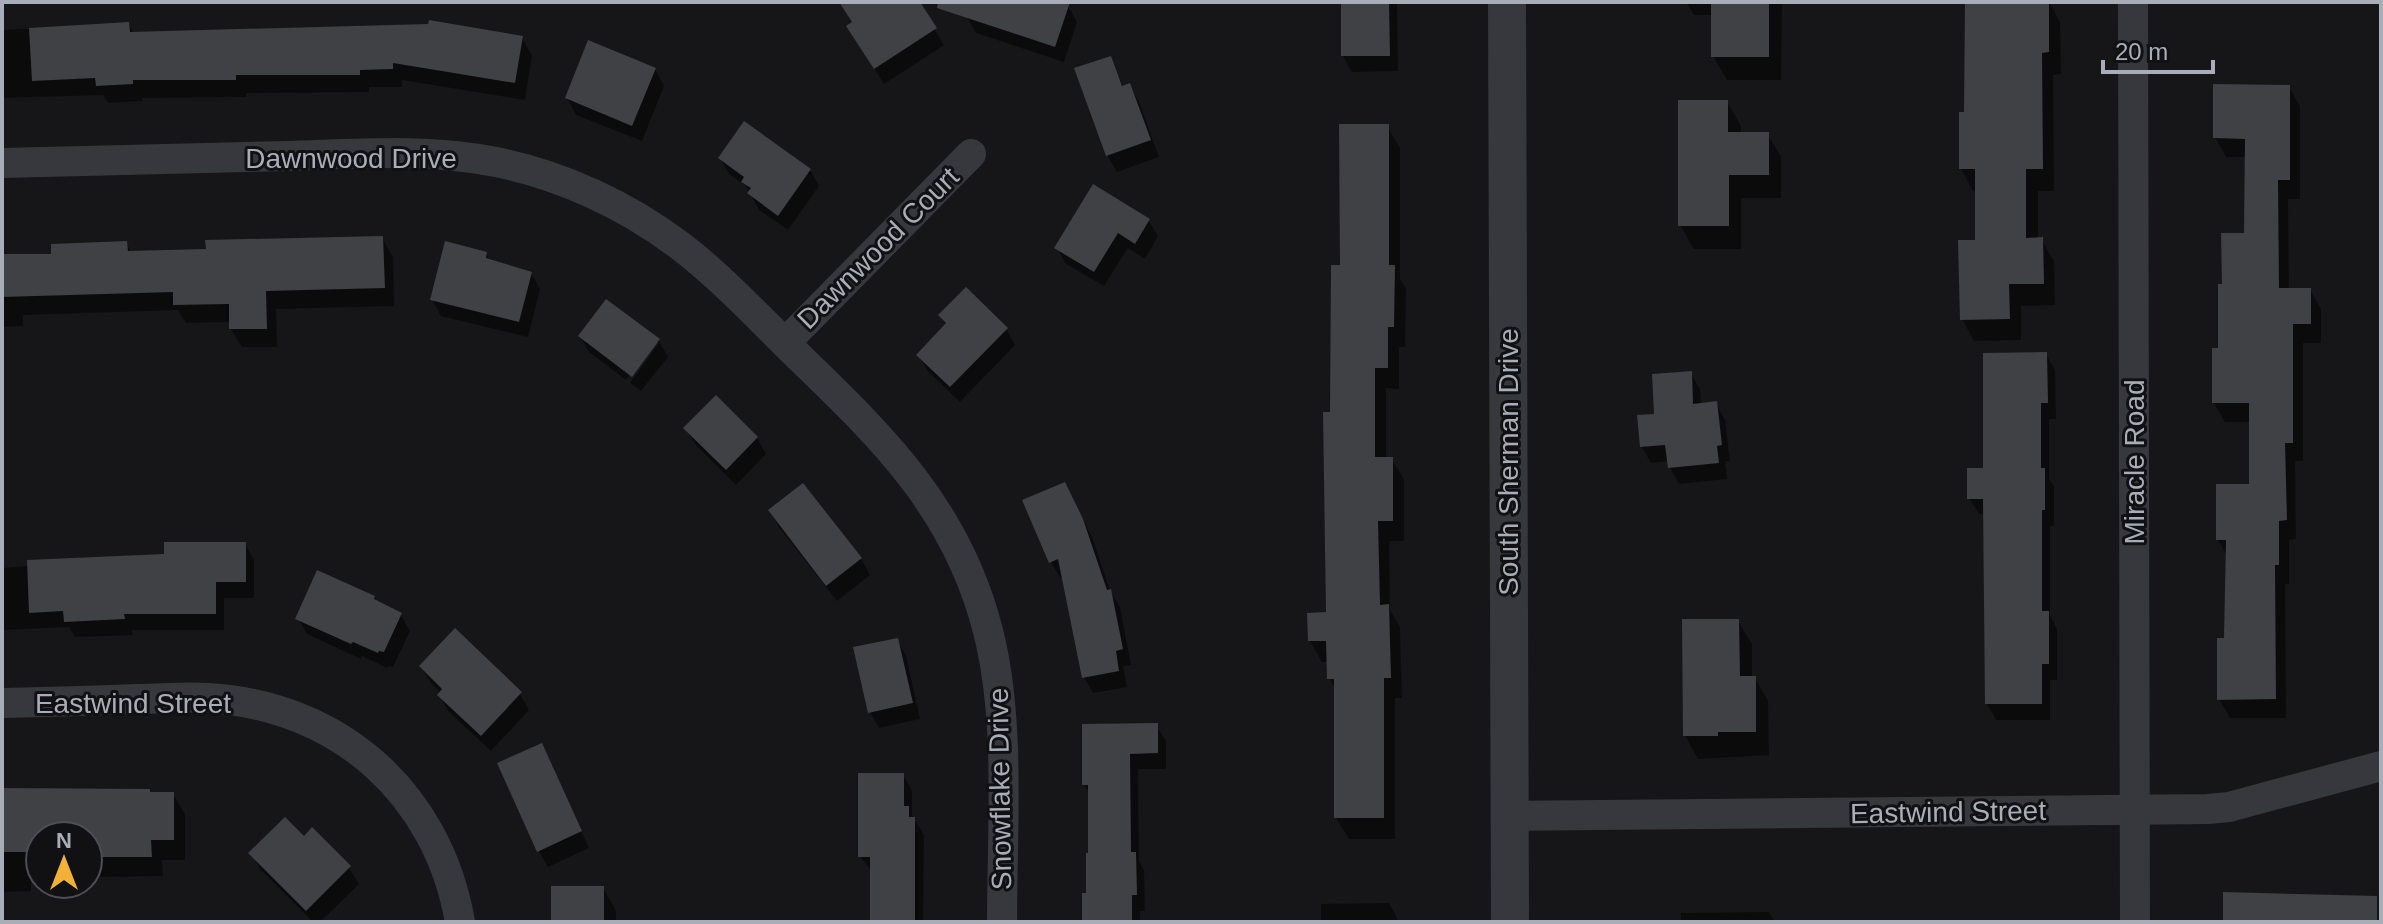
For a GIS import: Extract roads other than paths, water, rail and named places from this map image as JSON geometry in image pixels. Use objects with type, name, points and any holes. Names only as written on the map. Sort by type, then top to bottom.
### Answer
[{"type":"street","name":"South Sherman Drive","points":[[1507,2],[1510,922]]},
{"type":"street","name":"Miracle Road","points":[[2133,2],[2135,922]]},
{"type":"street","name":"Dawnwood Drive","points":[[2,163],[389,153],[467,157],[501,163],[568,183],[649,225],[680,245],[709,270],[785,343]]},
{"type":"street","name":"Dawnwood Court","points":[[785,343],[971,154]]},
{"type":"street","name":"Snowflake Drive","points":[[785,343],[875,430],[899,458],[939,514],[971,578],[988,628],[1001,697],[1002,922]]},
{"type":"street","name":"Eastwind Street","points":[[2,703],[211,698],[264,707],[325,729],[346,741],[388,774],[412,802],[432,833],[447,866],[460,922]]},
{"type":"street","name":"Eastwind Street","points":[[1509,816],[2229,807],[2381,766]]}]
